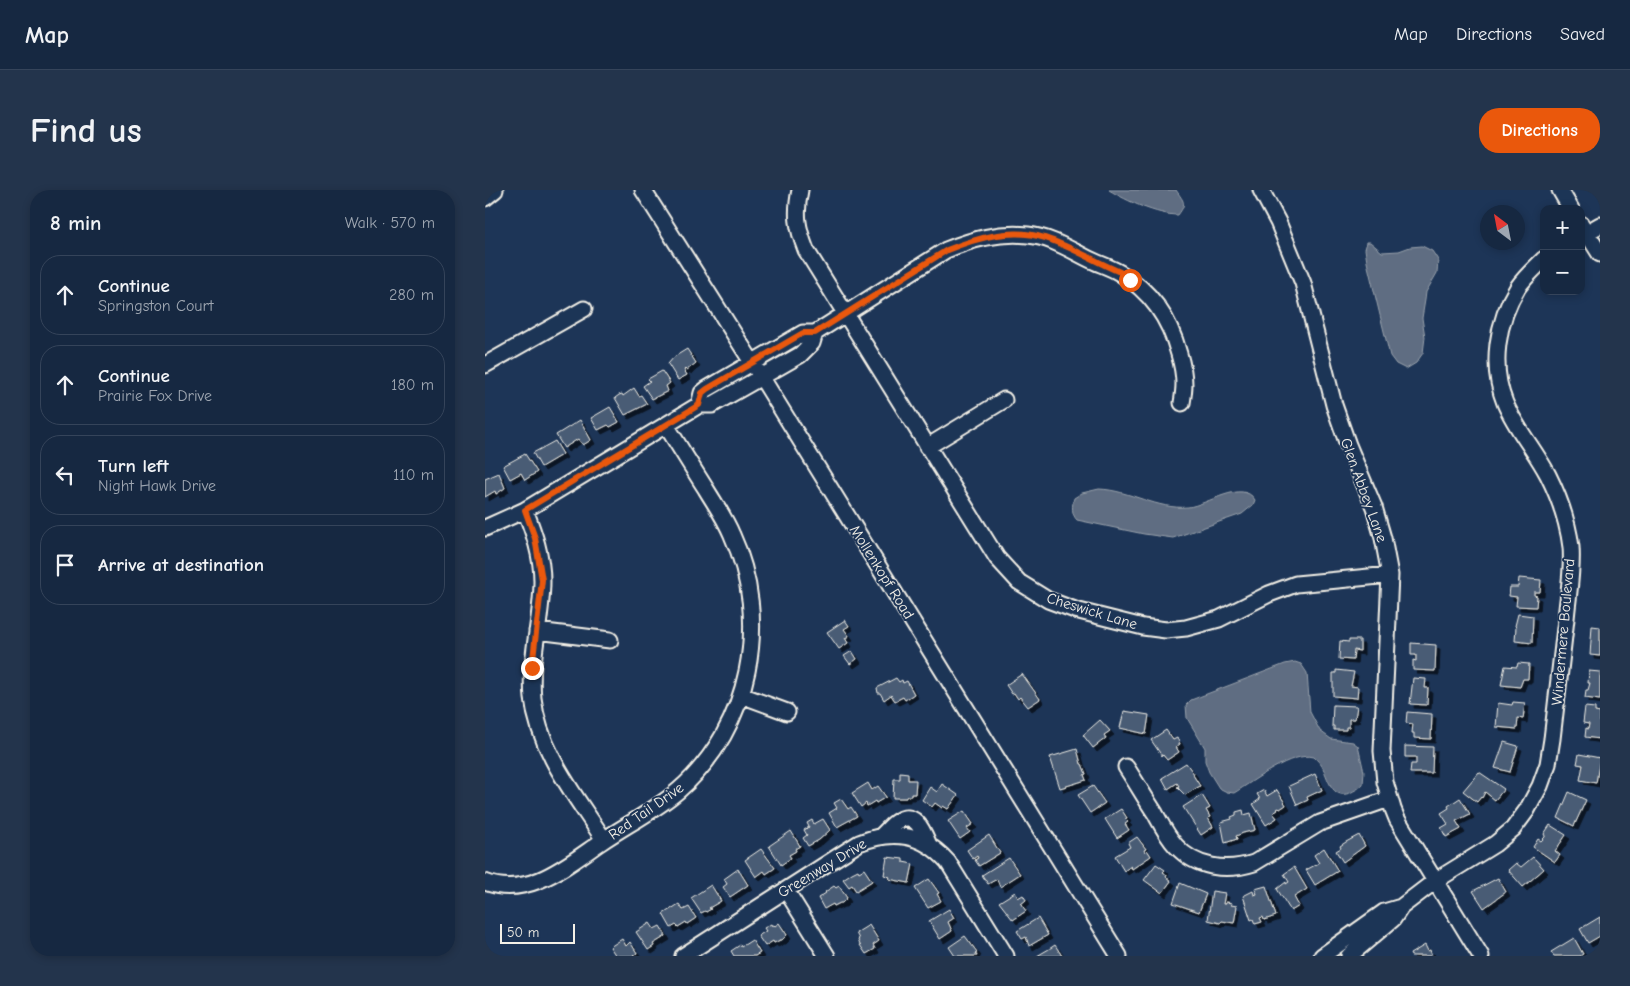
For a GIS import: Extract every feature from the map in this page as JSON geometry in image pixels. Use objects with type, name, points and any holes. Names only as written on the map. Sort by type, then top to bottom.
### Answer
[{"type":"street","points":[[485,198],[495,190]]},
{"type":"street","name":"Mollenkopf Road","points":[[643,190],[762,378],[1119,956]]},
{"type":"street","points":[[800,190],[796,212],[799,234],[806,250],[845,314]]},
{"type":"street","name":"Glen Abbey Lane","points":[[1261,190],[1281,229],[1303,283],[1334,405],[1378,520],[1383,538],[1390,575],[1382,751],[1389,799],[1397,819],[1481,956]]},
{"type":"street","points":[[1560,190],[1569,205]]},
{"type":"street","points":[[1585,230],[1600,224]]},
{"type":"street","points":[[699,405],[702,393],[803,333],[815,333],[947,250],[970,240],[1011,234],[1043,238],[1120,272],[1142,289],[1167,321],[1177,346],[1183,367],[1182,404]]},
{"type":"street","points":[[1585,234],[1600,254]]},
{"type":"street","name":"Windermere Boulevard","points":[[1322,956],[1384,912],[1401,906],[1435,881],[1495,844],[1513,829],[1535,796],[1548,764],[1553,739],[1571,575],[1571,547],[1557,494],[1505,403],[1498,378],[1497,349],[1510,302],[1519,286],[1540,263]]},
{"type":"street","points":[[485,365],[584,309]]},
{"type":"street","name":"Cheswick Lane","points":[[845,314],[997,558],[1019,582],[1048,600],[1075,610],[1143,627],[1166,630],[1186,628],[1219,619],[1269,594],[1296,584],[1390,575]]},
{"type":"street","points":[[485,528],[525,510],[699,405],[712,405],[762,378],[800,354],[812,343],[815,333]]},
{"type":"street","points":[[927,447],[1004,400]]},
{"type":"street","name":"Red Tail Drive","points":[[488,883],[507,887],[523,886],[542,879],[667,800],[696,774],[722,739],[733,718],[748,667],[751,646],[752,619],[745,570],[726,522],[666,425]]},
{"type":"street","points":[[525,510],[535,538],[542,580],[532,668],[535,711],[552,759],[603,840]]},
{"type":"street","points":[[537,632],[610,640]]},
{"type":"street","points":[[741,695],[787,712]]},
{"type":"street","points":[[1126,767],[1174,843],[1193,860],[1213,867],[1242,867],[1254,863],[1320,823],[1389,799]]},
{"type":"street","name":"Greenway Drive","points":[[683,956],[859,843],[881,836],[904,836],[929,845],[948,862],[1006,956]]},
{"type":"street","points":[[786,890],[827,956]]},
{"type":"street","name":"Windermere Boulevard","points":[[1349,956],[1393,919],[1401,906]]},
{"type":"water","points":[[1109,190],[1176,190],[1183,200],[1183,208],[1178,215],[1161,213],[1133,203]]},
{"type":"water","points":[[1367,242],[1370,242],[1382,252],[1399,251],[1410,247],[1422,246],[1432,251],[1438,260],[1437,273],[1426,292],[1422,318],[1425,337],[1423,353],[1416,363],[1406,369],[1396,364],[1390,356],[1367,262],[1365,249]]},
{"type":"water","points":[[1099,489],[1122,493],[1165,506],[1177,507],[1196,505],[1234,492],[1249,494],[1255,500],[1253,505],[1242,514],[1173,538],[1077,520],[1072,506],[1074,498],[1082,493]]},
{"type":"water","points":[[1295,662],[1301,664],[1307,673],[1310,712],[1320,731],[1331,739],[1353,742],[1358,746],[1364,772],[1363,784],[1350,793],[1338,793],[1331,786],[1322,766],[1314,757],[1305,756],[1295,758],[1273,768],[1234,793],[1219,788],[1209,772],[1205,761],[1205,748],[1187,718],[1186,705],[1191,700],[1285,664]]},
{"type":"building","points":[[687,349],[696,363],[687,370],[686,368],[684,370],[687,375],[678,380],[668,364],[674,357]]},
{"type":"building","points":[[662,371],[670,383],[666,386],[668,391],[652,399],[643,386],[650,381],[648,379]]},
{"type":"building","points":[[634,388],[647,404],[625,415],[615,398],[622,394],[623,396]]},
{"type":"building","points":[[610,407],[619,422],[598,430],[591,418]]},
{"type":"building","points":[[580,420],[591,440],[583,445],[578,439],[564,448],[556,435]]},
{"type":"building","points":[[555,441],[563,454],[541,467],[533,453]]},
{"type":"building","points":[[525,454],[537,472],[525,480],[521,473],[510,479],[503,466]]},
{"type":"building","points":[[499,473],[505,488],[496,494],[495,491],[485,497],[485,479]]},
{"type":"building","points":[[1519,578],[1541,580],[1540,592],[1534,592],[1534,595],[1537,596],[1536,607],[1516,606],[1517,597],[1509,596],[1510,587],[1518,587]]},
{"type":"building","points":[[1518,614],[1533,616],[1532,643],[1515,641],[1515,626]]},
{"type":"building","points":[[845,620],[849,626],[844,629],[849,636],[845,638],[848,643],[839,649],[827,632]]},
{"type":"building","points":[[1592,626],[1600,627],[1600,656],[1590,655]]},
{"type":"building","points":[[1349,640],[1360,640],[1360,651],[1354,650],[1353,660],[1339,659],[1340,641],[1349,642]]},
{"type":"building","points":[[1411,643],[1436,645],[1435,671],[1413,670],[1413,660],[1416,661],[1416,655],[1411,655]]},
{"type":"building","points":[[852,651],[857,659],[850,664],[844,656]]},
{"type":"building","points":[[1518,663],[1529,664],[1528,679],[1523,679],[1520,687],[1501,685],[1505,666],[1517,667]]},
{"type":"building","points":[[1336,670],[1354,672],[1351,686],[1358,687],[1357,698],[1333,696],[1333,673],[1336,673]]},
{"type":"building","points":[[1589,671],[1600,672],[1600,700],[1585,698],[1586,690],[1588,690],[1590,683],[1588,683]]},
{"type":"building","points":[[1022,674],[1040,699],[1028,707],[1020,697],[1018,699],[1014,693],[1012,694],[1006,685]]},
{"type":"building","points":[[896,678],[899,682],[902,680],[903,683],[907,681],[914,694],[905,700],[903,697],[895,701],[891,695],[884,700],[880,693],[878,693],[877,688]]},
{"type":"building","points":[[1413,678],[1426,679],[1425,688],[1428,688],[1427,705],[1410,704]]},
{"type":"building","points":[[1513,702],[1525,703],[1523,719],[1518,718],[1517,729],[1496,727],[1498,703],[1512,705]]},
{"type":"building","points":[[1333,705],[1357,706],[1355,719],[1349,719],[1349,727],[1346,727],[1346,730],[1334,730],[1334,726],[1332,726]]},
{"type":"building","points":[[1585,707],[1595,708],[1595,712],[1600,713],[1600,739],[1585,737],[1586,728],[1588,729],[1589,724],[1583,723]]},
{"type":"building","points":[[1124,711],[1149,715],[1146,734],[1120,728]]},
{"type":"building","points":[[1407,712],[1432,714],[1431,739],[1414,738],[1414,733],[1412,733],[1413,724],[1406,723]]},
{"type":"building","points":[[1100,720],[1110,731],[1104,735],[1106,738],[1093,748],[1083,735]]},
{"type":"building","points":[[1166,730],[1173,740],[1177,738],[1180,744],[1176,747],[1179,752],[1167,760],[1151,740]]},
{"type":"building","points":[[1504,742],[1518,746],[1510,772],[1495,768]]},
{"type":"building","points":[[1405,746],[1433,747],[1432,773],[1410,773],[1411,764],[1416,764],[1416,757],[1405,757]]},
{"type":"building","points":[[1077,749],[1086,774],[1084,775],[1086,780],[1060,788],[1050,757]]},
{"type":"building","points":[[1579,754],[1600,758],[1596,783],[1580,780],[1583,765],[1577,764]]},
{"type":"building","points":[[1186,763],[1200,786],[1185,795],[1177,787],[1179,786],[1177,783],[1168,789],[1162,778]]},
{"type":"building","points":[[900,772],[908,773],[908,780],[916,780],[915,794],[906,796],[906,798],[893,798],[894,779],[900,779]]},
{"type":"building","points":[[1479,772],[1504,789],[1495,800],[1485,792],[1477,802],[1463,791]]},
{"type":"building","points":[[1315,774],[1322,790],[1307,797],[1308,800],[1297,805],[1289,786]]},
{"type":"building","points":[[868,783],[872,790],[878,786],[886,797],[867,806],[866,803],[861,807],[852,793]]},
{"type":"building","points":[[942,784],[958,795],[948,809],[943,806],[942,808],[935,803],[932,807],[922,800],[930,787],[937,792]]},
{"type":"building","points":[[1093,786],[1105,803],[1090,813],[1078,795]]},
{"type":"building","points":[[1264,790],[1267,796],[1277,790],[1286,805],[1273,813],[1277,818],[1266,825],[1253,804],[1260,799],[1257,794]]},
{"type":"building","points":[[1569,792],[1586,800],[1574,826],[1558,818]]},
{"type":"building","points":[[1202,795],[1210,808],[1206,810],[1213,827],[1201,835],[1183,807]]},
{"type":"building","points":[[1460,798],[1470,814],[1456,821],[1461,829],[1446,837],[1441,828],[1448,824],[1441,813]]},
{"type":"building","points":[[841,799],[848,809],[851,807],[857,816],[837,827],[829,813],[837,808],[834,803]]},
{"type":"building","points":[[1121,809],[1127,818],[1125,819],[1128,822],[1125,824],[1129,830],[1117,838],[1105,819]]},
{"type":"building","points":[[1243,810],[1244,815],[1251,813],[1255,830],[1236,836],[1237,839],[1225,843],[1221,822],[1232,819],[1231,817],[1236,815],[1236,812]]},
{"type":"building","points":[[964,811],[973,824],[967,828],[970,832],[960,839],[948,821]]},
{"type":"building","points":[[823,819],[830,830],[819,840],[808,846],[803,838],[807,835],[804,830],[809,827],[807,823],[812,820],[814,824]]},
{"type":"building","points":[[1550,825],[1566,835],[1555,851],[1560,855],[1555,862],[1533,847],[1538,839],[1541,841],[1545,837],[1544,834]]},
{"type":"building","points":[[791,831],[800,846],[789,855],[791,858],[781,865],[769,846]]},
{"type":"building","points":[[989,835],[1000,853],[979,866],[975,860],[978,858],[977,856],[973,859],[967,850]]},
{"type":"building","points":[[1359,835],[1365,846],[1343,862],[1336,851],[1341,848],[1340,846]]},
{"type":"building","points":[[1137,837],[1146,849],[1144,850],[1145,852],[1147,850],[1151,856],[1132,869],[1131,866],[1124,871],[1115,856],[1130,847],[1128,843]]},
{"type":"building","points":[[1324,848],[1338,871],[1315,885],[1306,870],[1319,863],[1314,855]]},
{"type":"building","points":[[761,849],[775,868],[766,874],[764,871],[756,877],[745,860]]},
{"type":"building","points":[[887,857],[903,859],[903,862],[913,864],[909,883],[889,879],[890,877],[884,875]]},
{"type":"building","points":[[1533,857],[1544,869],[1523,887],[1508,870],[1516,863],[1521,867]]},
{"type":"building","points":[[1009,858],[1020,874],[1000,887],[997,879],[988,884],[982,875]]},
{"type":"building","points":[[1156,864],[1165,870],[1163,872],[1171,881],[1162,893],[1144,880]]},
{"type":"building","points":[[1294,867],[1307,889],[1294,897],[1299,906],[1291,911],[1277,889],[1286,882],[1286,884],[1289,882],[1284,874]]},
{"type":"building","points":[[738,869],[748,885],[730,897],[723,887],[727,884],[724,879]]},
{"type":"building","points":[[864,869],[872,881],[856,891],[852,885],[849,887],[843,879],[858,870],[859,872]]},
{"type":"building","points":[[1498,878],[1506,892],[1484,908],[1473,891]]},
{"type":"building","points":[[929,879],[939,893],[937,894],[941,901],[928,908],[915,888]]},
{"type":"building","points":[[1180,883],[1206,894],[1199,912],[1173,903]]},
{"type":"building","points":[[711,885],[721,901],[706,912],[701,913],[691,898]]},
{"type":"building","points":[[834,886],[836,888],[839,886],[847,898],[842,903],[834,906],[833,904],[824,909],[818,898]]},
{"type":"building","points":[[1266,886],[1276,916],[1264,920],[1263,917],[1260,918],[1262,922],[1255,924],[1253,919],[1251,920],[1243,896],[1253,891],[1254,895],[1257,894],[1255,889]]},
{"type":"building","points":[[1212,891],[1225,893],[1223,904],[1226,904],[1226,902],[1237,906],[1234,923],[1222,921],[1220,923],[1208,920]]},
{"type":"building","points":[[1015,892],[1018,898],[1023,895],[1026,900],[1021,904],[1026,911],[1013,920],[999,902]]},
{"type":"building","points":[[679,904],[683,910],[689,907],[696,918],[687,924],[686,922],[678,927],[676,925],[671,928],[663,914]]},
{"type":"building","points":[[949,909],[954,918],[948,922],[952,931],[940,939],[929,921]]},
{"type":"building","points":[[1600,917],[1600,936],[1588,943],[1580,929]]},
{"type":"building","points":[[1038,918],[1048,935],[1029,946],[1026,937],[1022,939],[1017,931]]},
{"type":"building","points":[[650,923],[654,929],[660,926],[666,936],[653,944],[654,946],[648,950],[636,932]]},
{"type":"building","points":[[779,923],[787,935],[782,940],[774,943],[773,941],[765,946],[758,936],[766,931],[764,928],[771,924],[775,926]]},
{"type":"building","points":[[869,925],[879,941],[873,945],[875,949],[866,954],[860,945],[856,933]]},
{"type":"building","points":[[965,936],[977,952],[975,953],[977,956],[955,956],[949,947]]},
{"type":"building","points":[[1574,938],[1583,954],[1580,956],[1554,956],[1551,952]]},
{"type":"building","points":[[622,939],[626,946],[630,942],[637,953],[633,956],[616,956],[610,947]]},
{"type":"building","points":[[752,940],[760,953],[755,956],[734,956],[731,951]]},
{"type":"building","points":[[1055,945],[1062,956],[1037,956],[1049,949]]},
{"type":"building","points":[[1425,945],[1428,951],[1430,950],[1432,956],[1411,956],[1410,954]]},
{"type":"route","points":[[532,668],[542,580],[535,538],[525,510],[699,405],[702,393],[707,389],[803,333],[815,333],[947,250],[970,240],[1011,234],[1043,238],[1120,272],[1130,280]]}]
